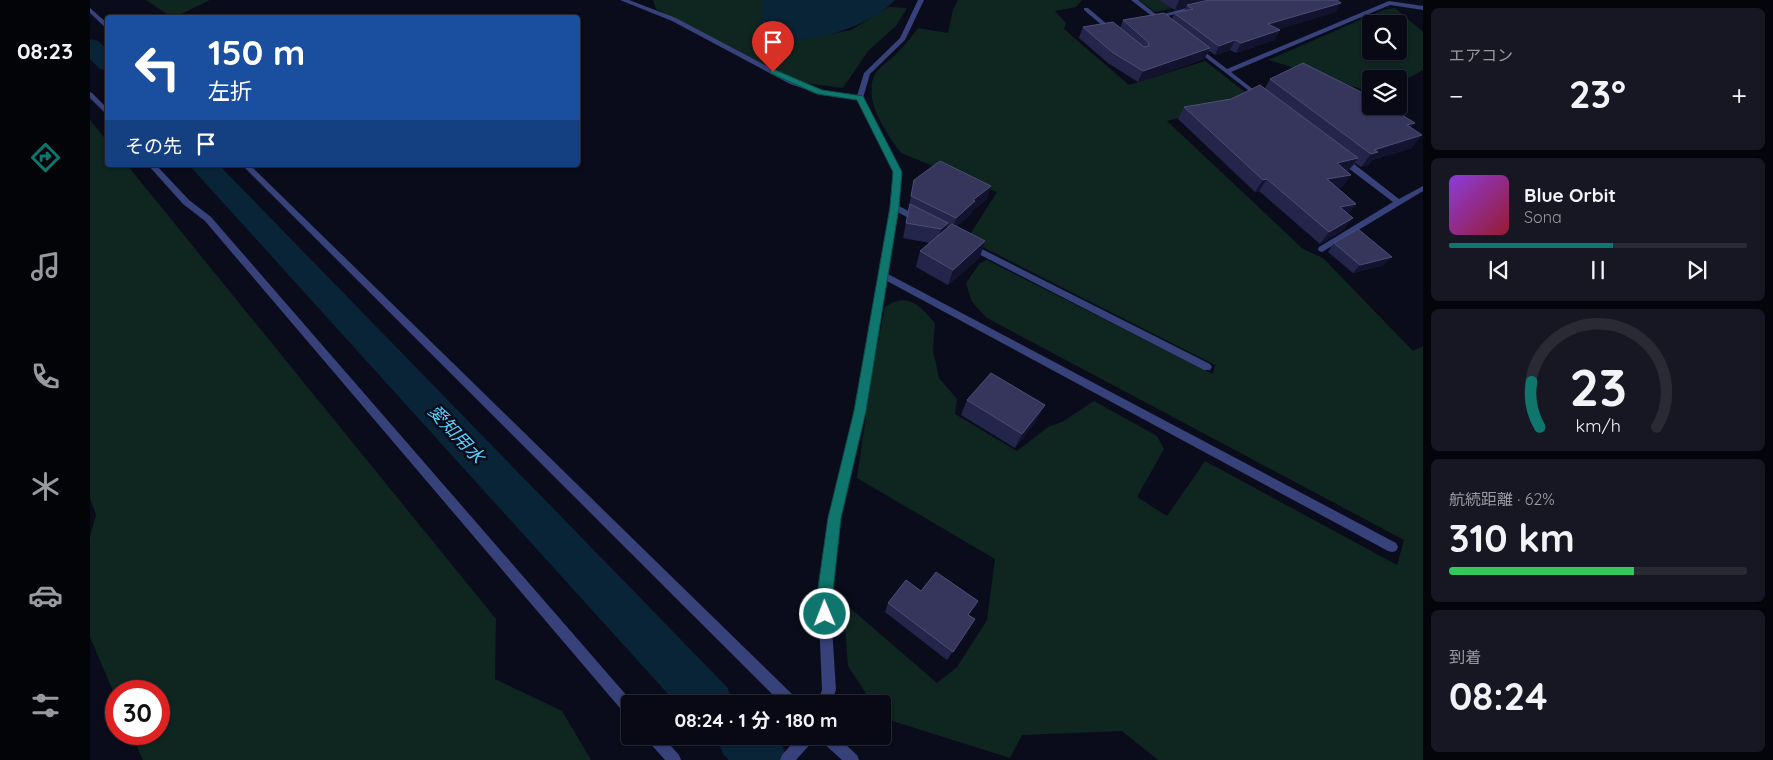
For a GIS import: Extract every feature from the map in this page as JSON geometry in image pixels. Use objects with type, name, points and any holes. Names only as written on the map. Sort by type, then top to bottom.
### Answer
[{"type":"street","points":[[623,0],[662,11],[789,80],[820,92],[860,98]]},
{"type":"street","points":[[827,695],[829,690],[824,595],[834,518],[860,411],[895,207],[898,172],[860,98],[867,73],[903,39],[921,0]]},
{"type":"street","points":[[1134,0],[1156,20],[1168,26]]},
{"type":"street","points":[[1227,71],[1389,3],[1423,8]]},
{"type":"street","points":[[1156,20],[1202,6]]},
{"type":"street","points":[[1086,9],[1122,39]]},
{"type":"street","points":[[90,10],[105,25]]},
{"type":"street","points":[[1109,29],[1118,27]]},
{"type":"street","points":[[1192,45],[1266,101]]},
{"type":"street","points":[[90,94],[105,111]]},
{"type":"street","points":[[1336,155],[1399,203]]},
{"type":"street","points":[[154,167],[186,202],[208,219],[621,699]]},
{"type":"street","points":[[248,167],[783,695]]},
{"type":"street","points":[[1322,250],[1423,188]]},
{"type":"street","points":[[895,207],[930,225]]},
{"type":"street","points":[[964,243],[1208,367]]},
{"type":"street","points":[[883,275],[1392,547]]},
{"type":"street","points":[[661,745],[674,760]]},
{"type":"street","points":[[787,760],[800,745]]},
{"type":"street","points":[[836,745],[852,760]]},
{"type":"green space","points":[[146,0],[210,0],[179,15],[168,15]]},
{"type":"green space","points":[[653,0],[763,0],[775,37],[803,39],[851,30],[889,7],[907,8],[896,26],[868,51],[843,88],[789,81],[656,9]]},
{"type":"green space","points":[[958,0],[1082,0],[1076,7],[1055,11],[1066,23],[1064,29],[1129,85],[1205,61],[1254,99],[1167,121],[1303,249],[1323,258],[1413,351],[1423,346],[1423,760],[1158,760],[1122,731],[1022,735],[1010,758],[891,721],[891,695],[867,695],[848,666],[843,602],[937,683],[957,667],[987,620],[995,559],[857,478],[873,367],[885,307],[900,300],[919,306],[935,323],[933,350],[939,378],[957,399],[955,414],[1017,451],[1048,427],[1062,422],[1094,401],[1157,436],[1164,449],[1137,497],[1167,516],[1205,461],[1397,565],[1404,540],[987,318],[972,302],[966,283],[980,263],[987,260],[1213,374],[1215,365],[967,239],[997,192],[901,153],[883,127],[874,105],[872,84],[875,74],[899,51],[918,28],[948,33],[953,10]]},
{"type":"green space","points":[[1139,0],[1211,0],[1155,12]]},
{"type":"green space","points":[[1395,8],[1403,15],[1372,15],[1383,10]]},
{"type":"green space","points":[[1407,18],[1423,32],[1423,70],[1407,79],[1407,70],[1362,70],[1362,89],[1268,60],[1362,19],[1362,60],[1407,60]]},
{"type":"green space","points":[[90,120],[105,139],[105,167],[129,167],[496,619],[495,679],[562,711],[591,760],[143,760],[136,745],[170,745],[170,680],[108,680],[90,637],[90,536],[96,515],[90,498]]},
{"type":"water","points":[[763,0],[895,0],[872,18],[839,32],[805,39],[789,39],[774,36],[760,26]]},
{"type":"building","points":[[1209,0],[1337,0],[1341,3],[1268,24],[1280,30],[1241,43],[1235,40],[1219,46],[1174,13],[1193,9],[1187,5]]},
{"type":"building","points":[[1164,13],[1210,48],[1143,71],[1112,52],[1083,27],[1113,22],[1144,47],[1149,46],[1148,42],[1123,20]]},
{"type":"building","points":[[1303,63],[1362,92],[1362,115],[1402,115],[1415,123],[1407,125],[1422,135],[1374,150],[1378,152],[1371,154],[1270,79]]},
{"type":"building","points":[[1260,85],[1358,158],[1337,163],[1351,175],[1327,179],[1356,204],[1340,207],[1353,218],[1329,232],[1267,179],[1263,180],[1184,107],[1231,99]]},
{"type":"building","points":[[940,161],[991,186],[973,200],[975,201],[956,218],[911,196],[914,180]]},
{"type":"building","points":[[910,204],[948,223],[941,229],[906,223]]},
{"type":"building","points":[[952,224],[985,241],[953,270],[920,251]]},
{"type":"building","points":[[1358,229],[1392,257],[1360,265],[1334,243]]},
{"type":"building","points":[[991,373],[1045,405],[1022,434],[967,400]]},
{"type":"building","points":[[936,572],[978,601],[968,615],[975,619],[953,652],[888,603],[906,580],[921,591]]},
{"type":"waterway","name":"愛知用水","points":[[90,46],[105,61]]},
{"type":"waterway","name":"愛知用水","points":[[205,167],[702,695]]},
{"type":"waterway","name":"愛知用水","points":[[749,745],[763,760]]},
{"type":"route","points":[[773,72],[820,92],[860,98],[898,172],[895,207],[860,411],[834,518],[824,595],[825,614]]}]
